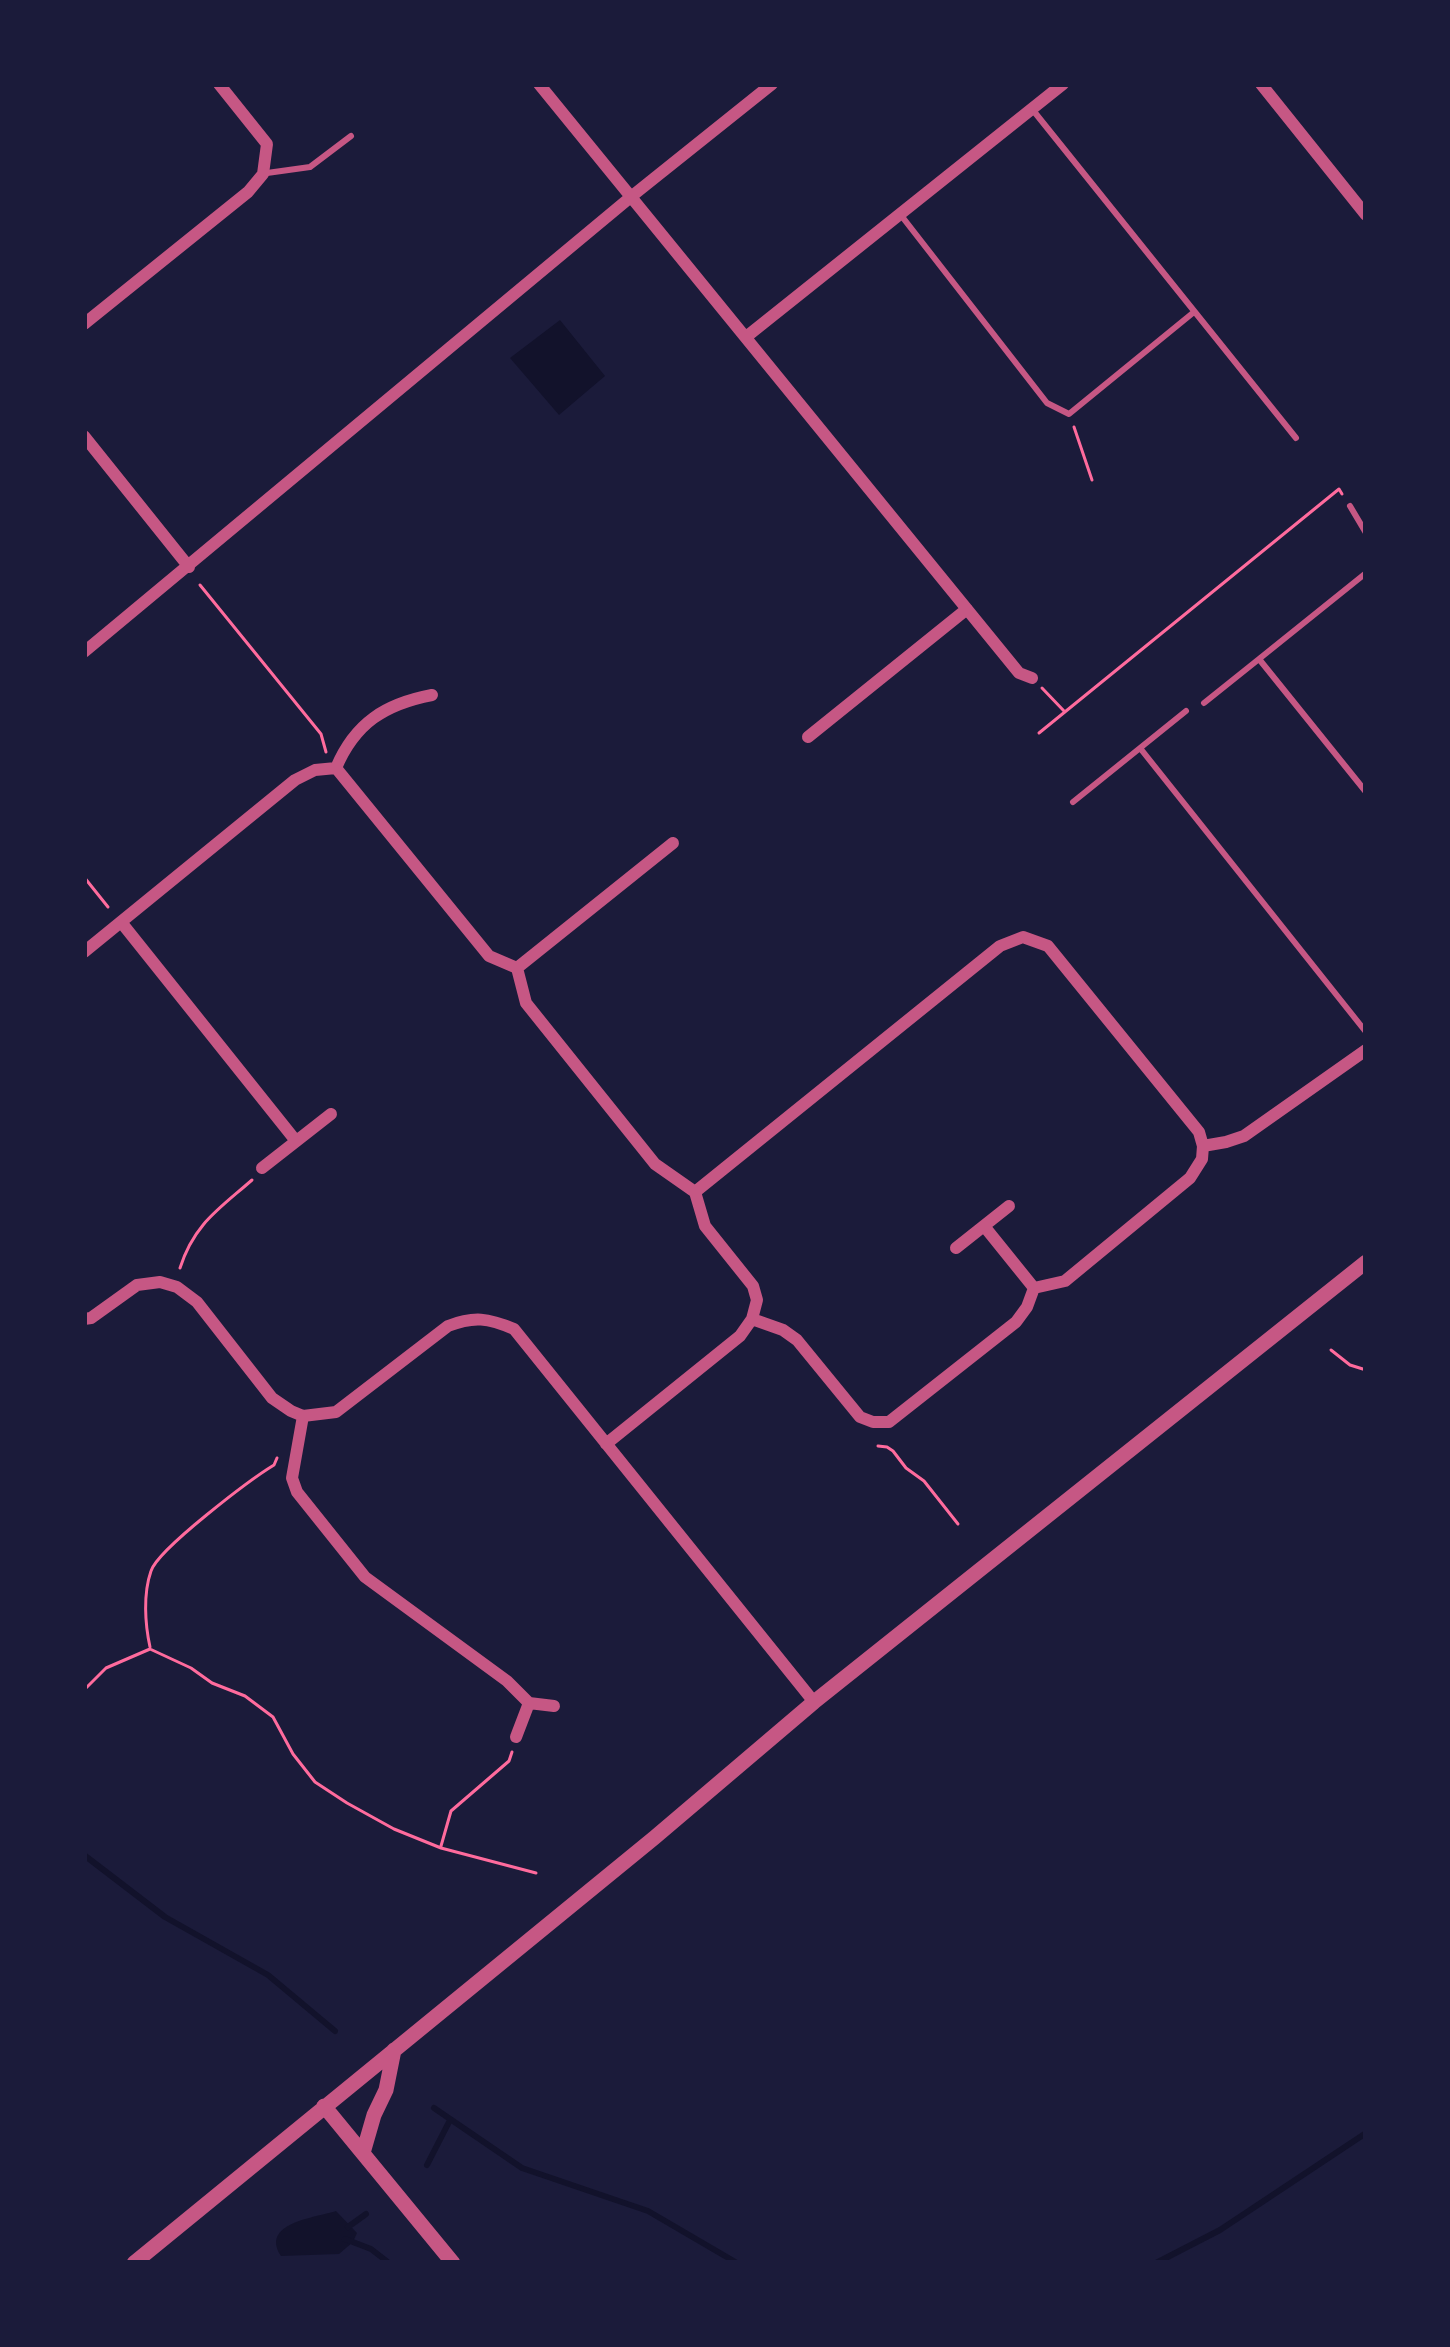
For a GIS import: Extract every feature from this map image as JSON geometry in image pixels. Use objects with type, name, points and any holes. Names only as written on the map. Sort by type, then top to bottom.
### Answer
[{"type":"street","points":[[84,324],[263,174],[267,144],[219,84]]},
{"type":"street","points":[[539,84],[1018,674],[1032,678]]},
{"type":"street","points":[[84,652],[772,84]]},
{"type":"street","points":[[1261,84],[1366,215]]},
{"type":"street","points":[[746,338],[1055,86]]},
{"type":"street","points":[[84,436],[189,567]]},
{"type":"street","points":[[808,737],[967,609]]},
{"type":"street","points":[[336,768],[346,743],[362,728],[398,701],[432,694]]},
{"type":"street","points":[[84,952],[296,780],[315,770],[336,768]]},
{"type":"street","points":[[336,768],[490,956],[517,968]]},
{"type":"street","points":[[517,968],[673,843]]},
{"type":"street","points":[[121,922],[296,1141]]},
{"type":"street","points":[[695,1192],[1000,946],[1023,937],[1048,946],[1199,1132],[1203,1145],[1202,1159],[1190,1178],[1065,1280],[1034,1288]]},
{"type":"street","points":[[517,968],[526,1003],[655,1164],[695,1192],[705,1226],[752,1286],[757,1300],[740,1336],[606,1444]]},
{"type":"street","points":[[1203,1145],[1244,1136],[1366,1050]]},
{"type":"street","points":[[262,1168],[331,1114]]},
{"type":"street","points":[[956,1248],[1010,1206]]},
{"type":"street","points":[[984,1226],[1034,1288]]},
{"type":"street","points":[[134,2263],[977,1569],[1366,1262]]},
{"type":"street","points":[[84,1319],[137,1285],[160,1282],[177,1287],[197,1302],[272,1398],[303,1415],[336,1412],[448,1326],[470,1317],[514,1329],[814,1702]]},
{"type":"street","points":[[752,1318],[797,1340],[860,1418],[889,1422],[1016,1322],[1034,1288]]},
{"type":"street","points":[[303,1415],[292,1478],[297,1492],[365,1577],[530,1703],[554,1706]]},
{"type":"street","points":[[517,1737],[530,1703]]},
{"type":"street","points":[[363,2153],[386,2090],[394,2050]]},
{"type":"street","points":[[324,2106],[453,2263]]},
{"type":"lane","points":[[1032,109],[1296,438]]},
{"type":"lane","points":[[263,174],[310,166],[351,136]]},
{"type":"lane","points":[[900,214],[1047,403],[1069,415],[1194,312]]},
{"type":"lane","points":[[1350,506],[1366,532]]},
{"type":"lane","points":[[1204,703],[1366,573]]},
{"type":"lane","points":[[1259,658],[1366,792]]},
{"type":"lane","points":[[1073,802],[1186,711]]},
{"type":"lane","points":[[1140,748],[1366,1032]]},
{"type":"path","points":[[1069,415],[1092,480]]},
{"type":"path","points":[[1039,733],[1339,490],[1350,506]]},
{"type":"path","points":[[200,585],[321,734],[327,757],[336,768]]},
{"type":"path","points":[[1032,678],[1064,711]]},
{"type":"path","points":[[84,877],[121,922]]},
{"type":"path","points":[[177,1287],[188,1243],[209,1215],[262,1168]]},
{"type":"path","points":[[1331,1350],[1366,1370]]},
{"type":"path","points":[[150,1649],[145,1625],[151,1568],[168,1548],[274,1465],[282,1446]]},
{"type":"path","points":[[878,1446],[893,1451],[924,1481],[958,1524]]},
{"type":"path","points":[[84,1690],[106,1668],[150,1649],[245,1696],[273,1718],[315,1782],[394,1829],[441,1848],[536,1873]]},
{"type":"path","points":[[441,1848],[451,1811],[509,1761],[517,1737]]},
{"type":"shaded area","points":[[560,320],[605,376],[559,415],[510,358]]},
{"type":"shaded area","points":[[336,2211],[357,2233],[339,2254],[281,2256],[276,2245],[283,2229]]},
{"type":"waterway","points":[[84,1855],[165,1917],[268,1975],[335,2031]]},
{"type":"waterway","points":[[434,2108],[522,2168],[648,2211],[737,2263]]},
{"type":"waterway","points":[[427,2165],[450,2120]]},
{"type":"waterway","points":[[1156,2263],[1220,2230],[1366,2133]]},
{"type":"waterway","points":[[348,2227],[366,2214]]},
{"type":"waterway","points":[[345,2239],[371,2249],[389,2263]]}]
